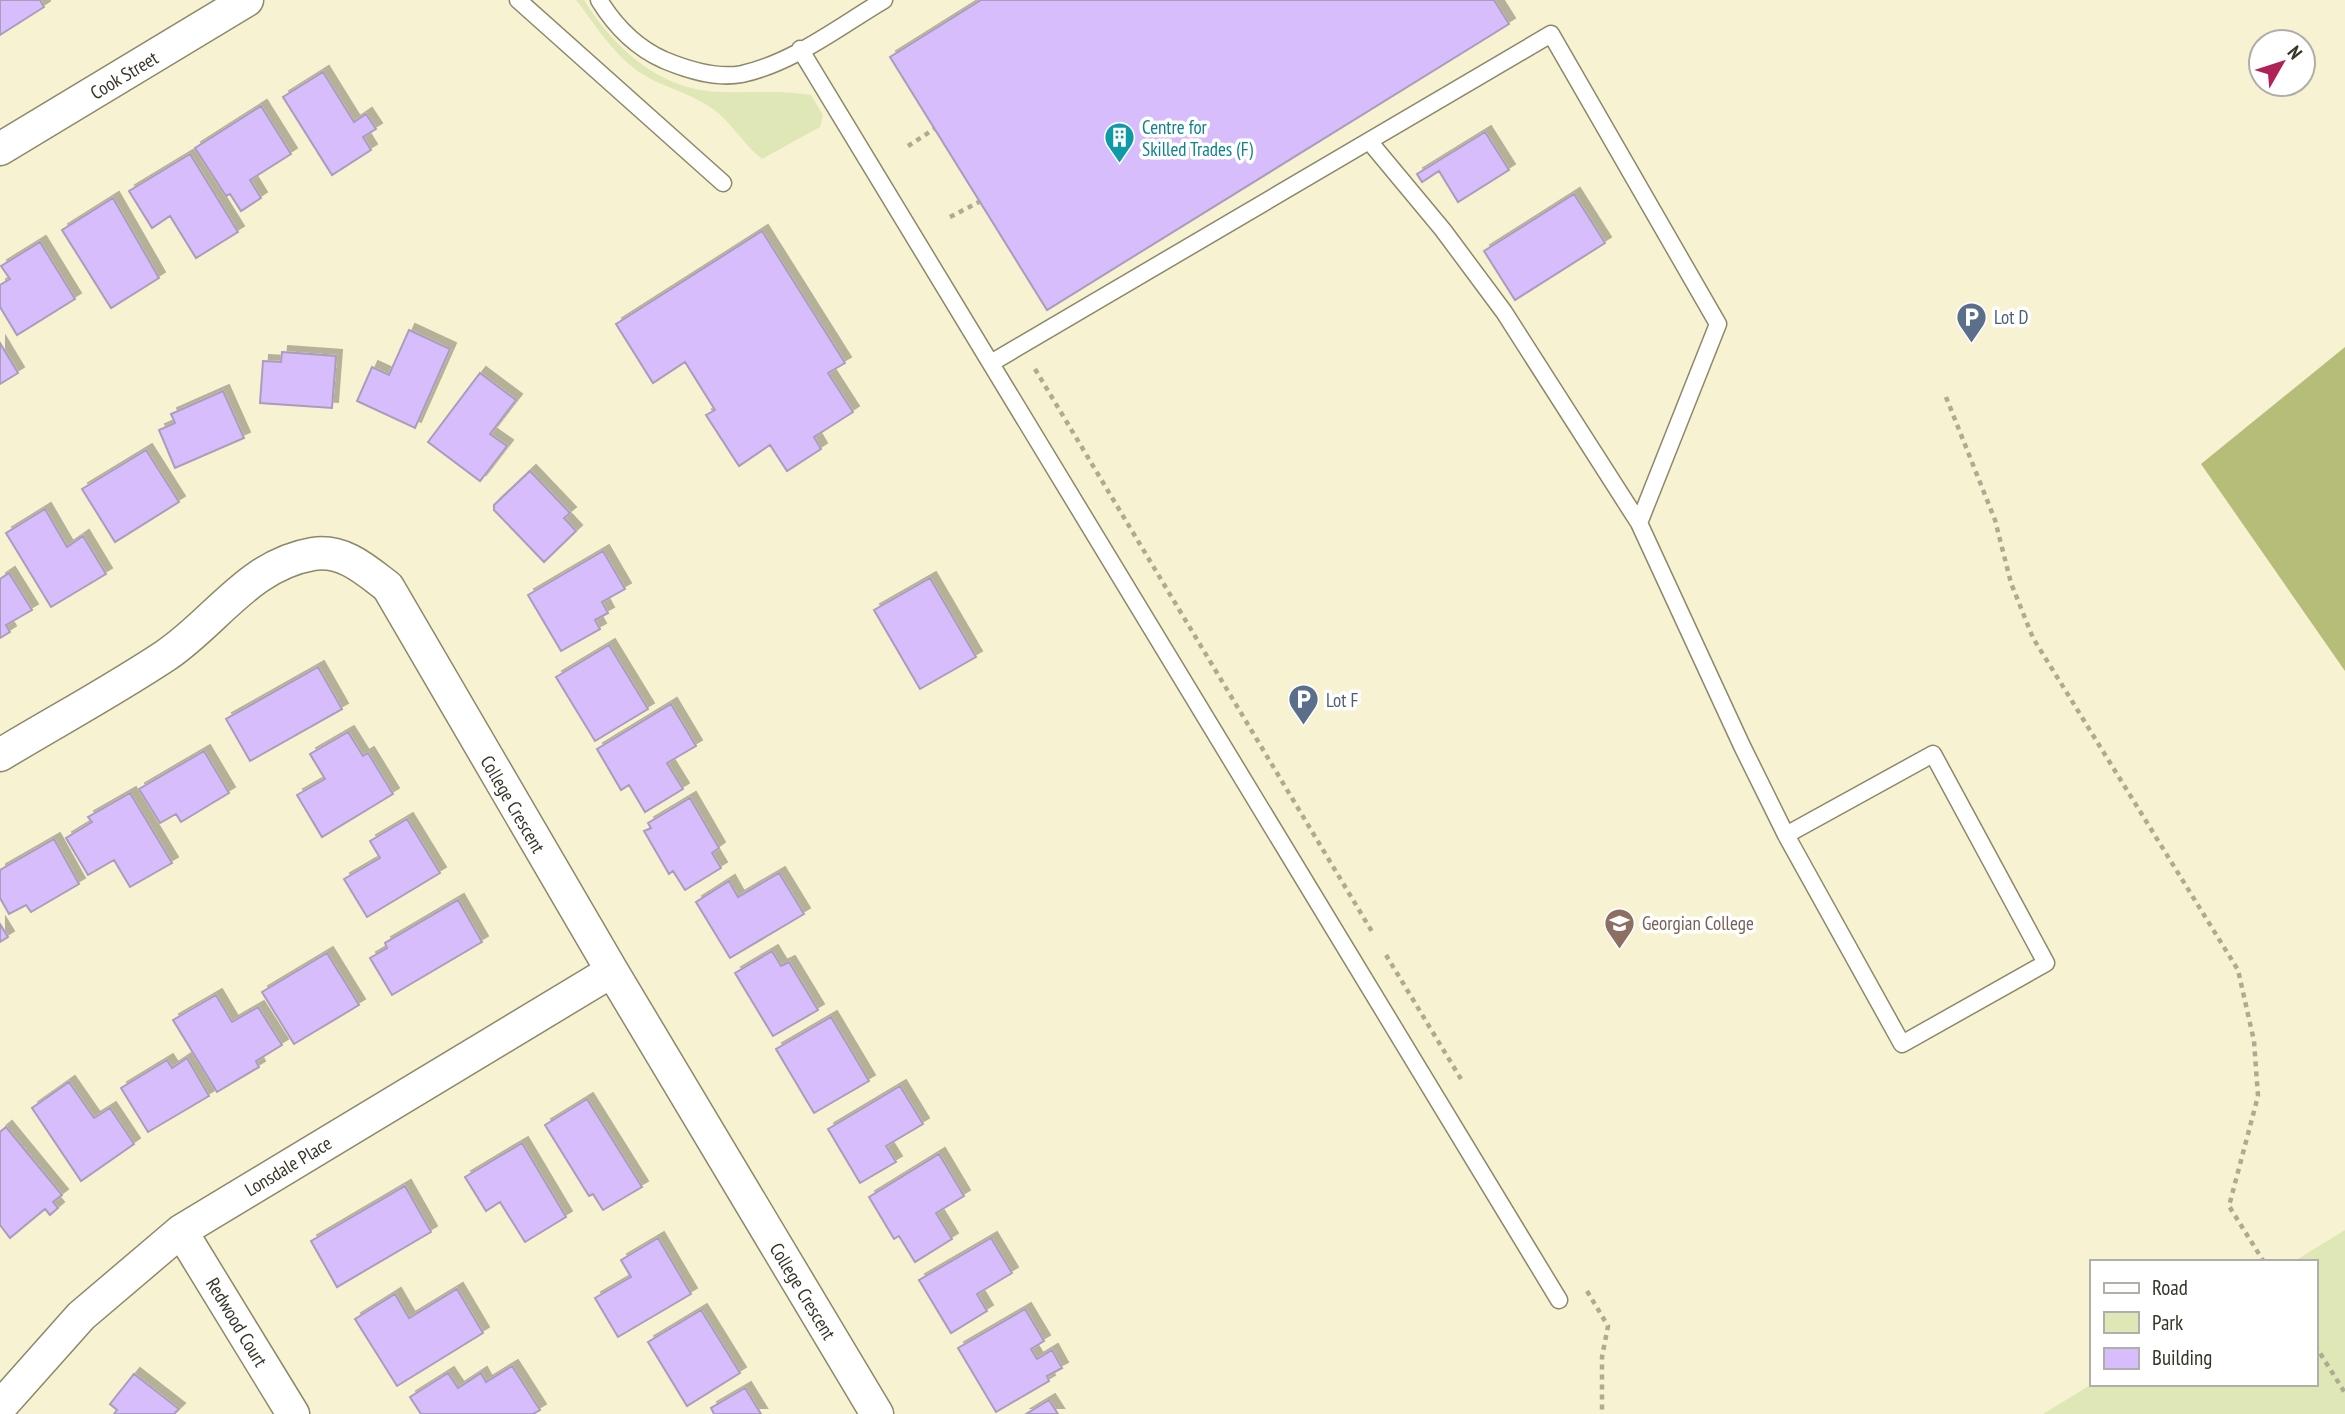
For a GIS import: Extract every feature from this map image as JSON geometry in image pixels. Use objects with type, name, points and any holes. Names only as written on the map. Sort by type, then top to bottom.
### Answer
[{"type":"street","name":"Cook Street","points":[[0,149],[247,0]]},
{"type":"street","name":"College Crescent","points":[[0,755],[168,654],[237,591],[284,561],[316,554],[340,555],[388,587],[612,971],[877,1414]]},
{"type":"street","name":"Lonsdale Place","points":[[0,1407],[82,1316],[181,1231],[612,971]]},
{"type":"street","name":"Redwood Court","points":[[181,1231],[293,1414]]},
{"type":"lane","points":[[519,0],[723,183]]},
{"type":"lane","points":[[599,0],[607,14],[642,50],[691,72],[740,74],[781,60],[884,0]]},
{"type":"lane","points":[[991,362],[1551,34],[1718,324],[1640,523]]},
{"type":"lane","points":[[800,49],[1559,1300]]},
{"type":"lane","points":[[1369,141],[1443,230],[1504,312],[1640,523],[1742,746],[1786,835],[1902,1044],[2046,963],[1933,754],[1786,835]]},
{"type":"path","points":[[908,146],[934,129]]},
{"type":"path","points":[[950,217],[979,202]]},
{"type":"path","points":[[1023,344],[1031,362],[1376,939]]},
{"type":"path","points":[[1946,397],[1995,520],[2011,583],[2033,638],[2238,970],[2254,1041],[2258,1096],[2229,1206],[2263,1260]]},
{"type":"path","points":[[1382,950],[1468,1090]]},
{"type":"path","points":[[1584,1285],[1608,1326],[1602,1357],[1602,1414]]},
{"type":"path","points":[[2317,1348],[2345,1393]]},
{"type":"green space","points":[[576,0],[584,0],[624,50],[658,75],[677,84],[720,92],[811,95],[823,115],[820,127],[762,159],[713,109],[645,76],[627,63]]},
{"type":"green space","points":[[2345,347],[2345,671],[2201,464]]},
{"type":"green space","points":[[2345,1230],[2345,1414],[2043,1414],[2090,1385],[2317,1386],[2317,1260],[2296,1260]]},
{"type":"building","points":[[0,0],[40,0],[44,7],[0,35]]},
{"type":"building","name":"Centre for Skilled Trades (F)","points":[[981,0],[1494,0],[1509,24],[1047,310],[890,57]]},
{"type":"building","points":[[323,72],[354,122],[366,114],[376,129],[363,137],[371,150],[332,175],[283,97]]},
{"type":"building","points":[[261,106],[291,154],[250,180],[261,198],[241,211],[230,194],[226,196],[195,148]]},
{"type":"building","points":[[1485,132],[1509,170],[1458,202],[1439,171],[1422,182],[1417,174]]},
{"type":"building","points":[[190,154],[238,232],[196,258],[170,216],[152,228],[129,191]]},
{"type":"building","points":[[1574,194],[1605,243],[1515,300],[1484,251]]},
{"type":"building","points":[[113,198],[159,278],[111,308],[62,230]]},
{"type":"building","points":[[762,231],[845,363],[828,373],[853,412],[814,437],[821,449],[787,471],[770,445],[739,466],[706,415],[715,410],[685,362],[653,383],[616,324]]},
{"type":"building","points":[[40,242],[75,299],[17,335],[0,307],[0,285],[10,279],[1,266]]},
{"type":"building","points":[[409,330],[450,349],[415,428],[357,401],[372,367],[389,375]]},
{"type":"building","points":[[0,343],[18,373],[0,384]]},
{"type":"building","points":[[282,352],[336,356],[332,408],[260,403],[263,361],[281,362]]},
{"type":"building","points":[[480,373],[516,400],[490,434],[507,446],[480,481],[428,442]]},
{"type":"building","points":[[223,391],[244,438],[175,468],[159,430],[175,423],[171,414]]},
{"type":"building","points":[[146,450],[179,502],[115,542],[82,489]]},
{"type":"building","points":[[530,471],[570,513],[564,518],[576,531],[544,562],[494,510],[494,505]]},
{"type":"building","points":[[45,509],[67,547],[83,536],[106,574],[51,607],[6,533]]},
{"type":"building","points":[[603,551],[625,589],[602,602],[608,613],[595,620],[600,629],[561,651],[528,595]]},
{"type":"building","points":[[9,573],[32,610],[6,625],[10,632],[0,638],[0,579]]},
{"type":"building","points":[[930,578],[976,657],[920,689],[874,610]]},
{"type":"building","points":[[609,645],[648,709],[595,741],[556,677]]},
{"type":"building","points":[[318,667],[342,709],[250,761],[226,719]]},
{"type":"building","points":[[671,704],[696,746],[667,763],[683,789],[645,812],[629,785],[621,790],[597,749]]},
{"type":"building","points":[[348,732],[363,756],[368,753],[393,794],[322,837],[297,795],[325,779],[310,754]]},
{"type":"building","points":[[204,751],[229,793],[181,822],[176,814],[160,823],[139,789]]},
{"type":"building","points":[[130,793],[172,863],[130,887],[114,860],[88,875],[66,838],[92,822],[88,817]]},
{"type":"building","points":[[690,798],[719,848],[712,853],[721,868],[685,890],[673,871],[669,874],[644,831],[651,828],[648,823]]},
{"type":"building","points":[[407,819],[440,873],[367,917],[344,879],[380,858],[370,841]]},
{"type":"building","points":[[54,839],[79,884],[31,912],[26,905],[9,914],[0,898],[0,870]]},
{"type":"building","points":[[779,873],[804,914],[730,958],[696,902],[729,881],[738,897]]},
{"type":"building","points":[[458,900],[482,942],[392,995],[370,958],[387,948],[385,943]]},
{"type":"building","points":[[0,924],[8,937],[0,942]]},
{"type":"building","points":[[772,951],[781,966],[789,962],[818,1010],[773,1036],[735,973]]},
{"type":"building","points":[[327,953],[359,1005],[294,1044],[262,992]]},
{"type":"building","points":[[216,995],[232,1022],[258,1007],[282,1045],[256,1061],[259,1067],[217,1092],[173,1020]]},
{"type":"building","points":[[831,1017],[869,1081],[814,1113],[776,1049]]},
{"type":"building","points":[[187,1058],[209,1096],[148,1132],[121,1088],[167,1060],[172,1068]]},
{"type":"building","points":[[69,1082],[94,1118],[110,1108],[134,1144],[81,1181],[32,1108]]},
{"type":"building","points":[[900,1086],[923,1124],[886,1146],[896,1162],[860,1183],[828,1129]]},
{"type":"building","points":[[587,1099],[642,1187],[603,1210],[593,1194],[589,1196],[545,1125]]},
{"type":"building","points":[[6,1127],[62,1195],[53,1202],[58,1208],[50,1215],[45,1209],[10,1238],[0,1225],[0,1132]]},
{"type":"building","points":[[522,1143],[566,1217],[525,1242],[500,1202],[486,1211],[465,1177]]},
{"type":"building","points":[[939,1154],[964,1196],[936,1213],[952,1239],[915,1262],[899,1236],[894,1239],[869,1197]]},
{"type":"building","points":[[405,1186],[431,1232],[337,1287],[311,1241]]},
{"type":"building","points":[[658,1238],[691,1294],[618,1337],[595,1298],[631,1277],[621,1260]]},
{"type":"building","points":[[991,1238],[1012,1273],[977,1294],[987,1311],[951,1333],[919,1280]]},
{"type":"building","points":[[457,1289],[483,1333],[397,1386],[355,1319],[395,1294],[409,1318]]},
{"type":"building","points":[[1025,1309],[1044,1341],[1031,1349],[1037,1359],[1052,1350],[1062,1368],[1047,1376],[1049,1381],[996,1412],[958,1348]]},
{"type":"building","points":[[701,1310],[740,1373],[687,1406],[648,1342]]},
{"type":"building","points":[[512,1366],[540,1410],[533,1414],[421,1414],[410,1397],[448,1373],[458,1388],[481,1373],[486,1382]]},
{"type":"building","points":[[134,1374],[179,1409],[174,1414],[114,1414],[117,1410],[110,1404]]},
{"type":"building","points":[[745,1388],[761,1414],[714,1414],[711,1408]]},
{"type":"building","points":[[1049,1400],[1058,1414],[1026,1414]]},
{"type":"place","name":"Centre for Skilled Trades (F)","points":[[1119,165]]},
{"type":"place","name":"Lot D","points":[[1971,344]]},
{"type":"place","name":"Lot F","points":[[1303,727]]},
{"type":"place","name":"Georgian College","points":[[1619,950]]}]
